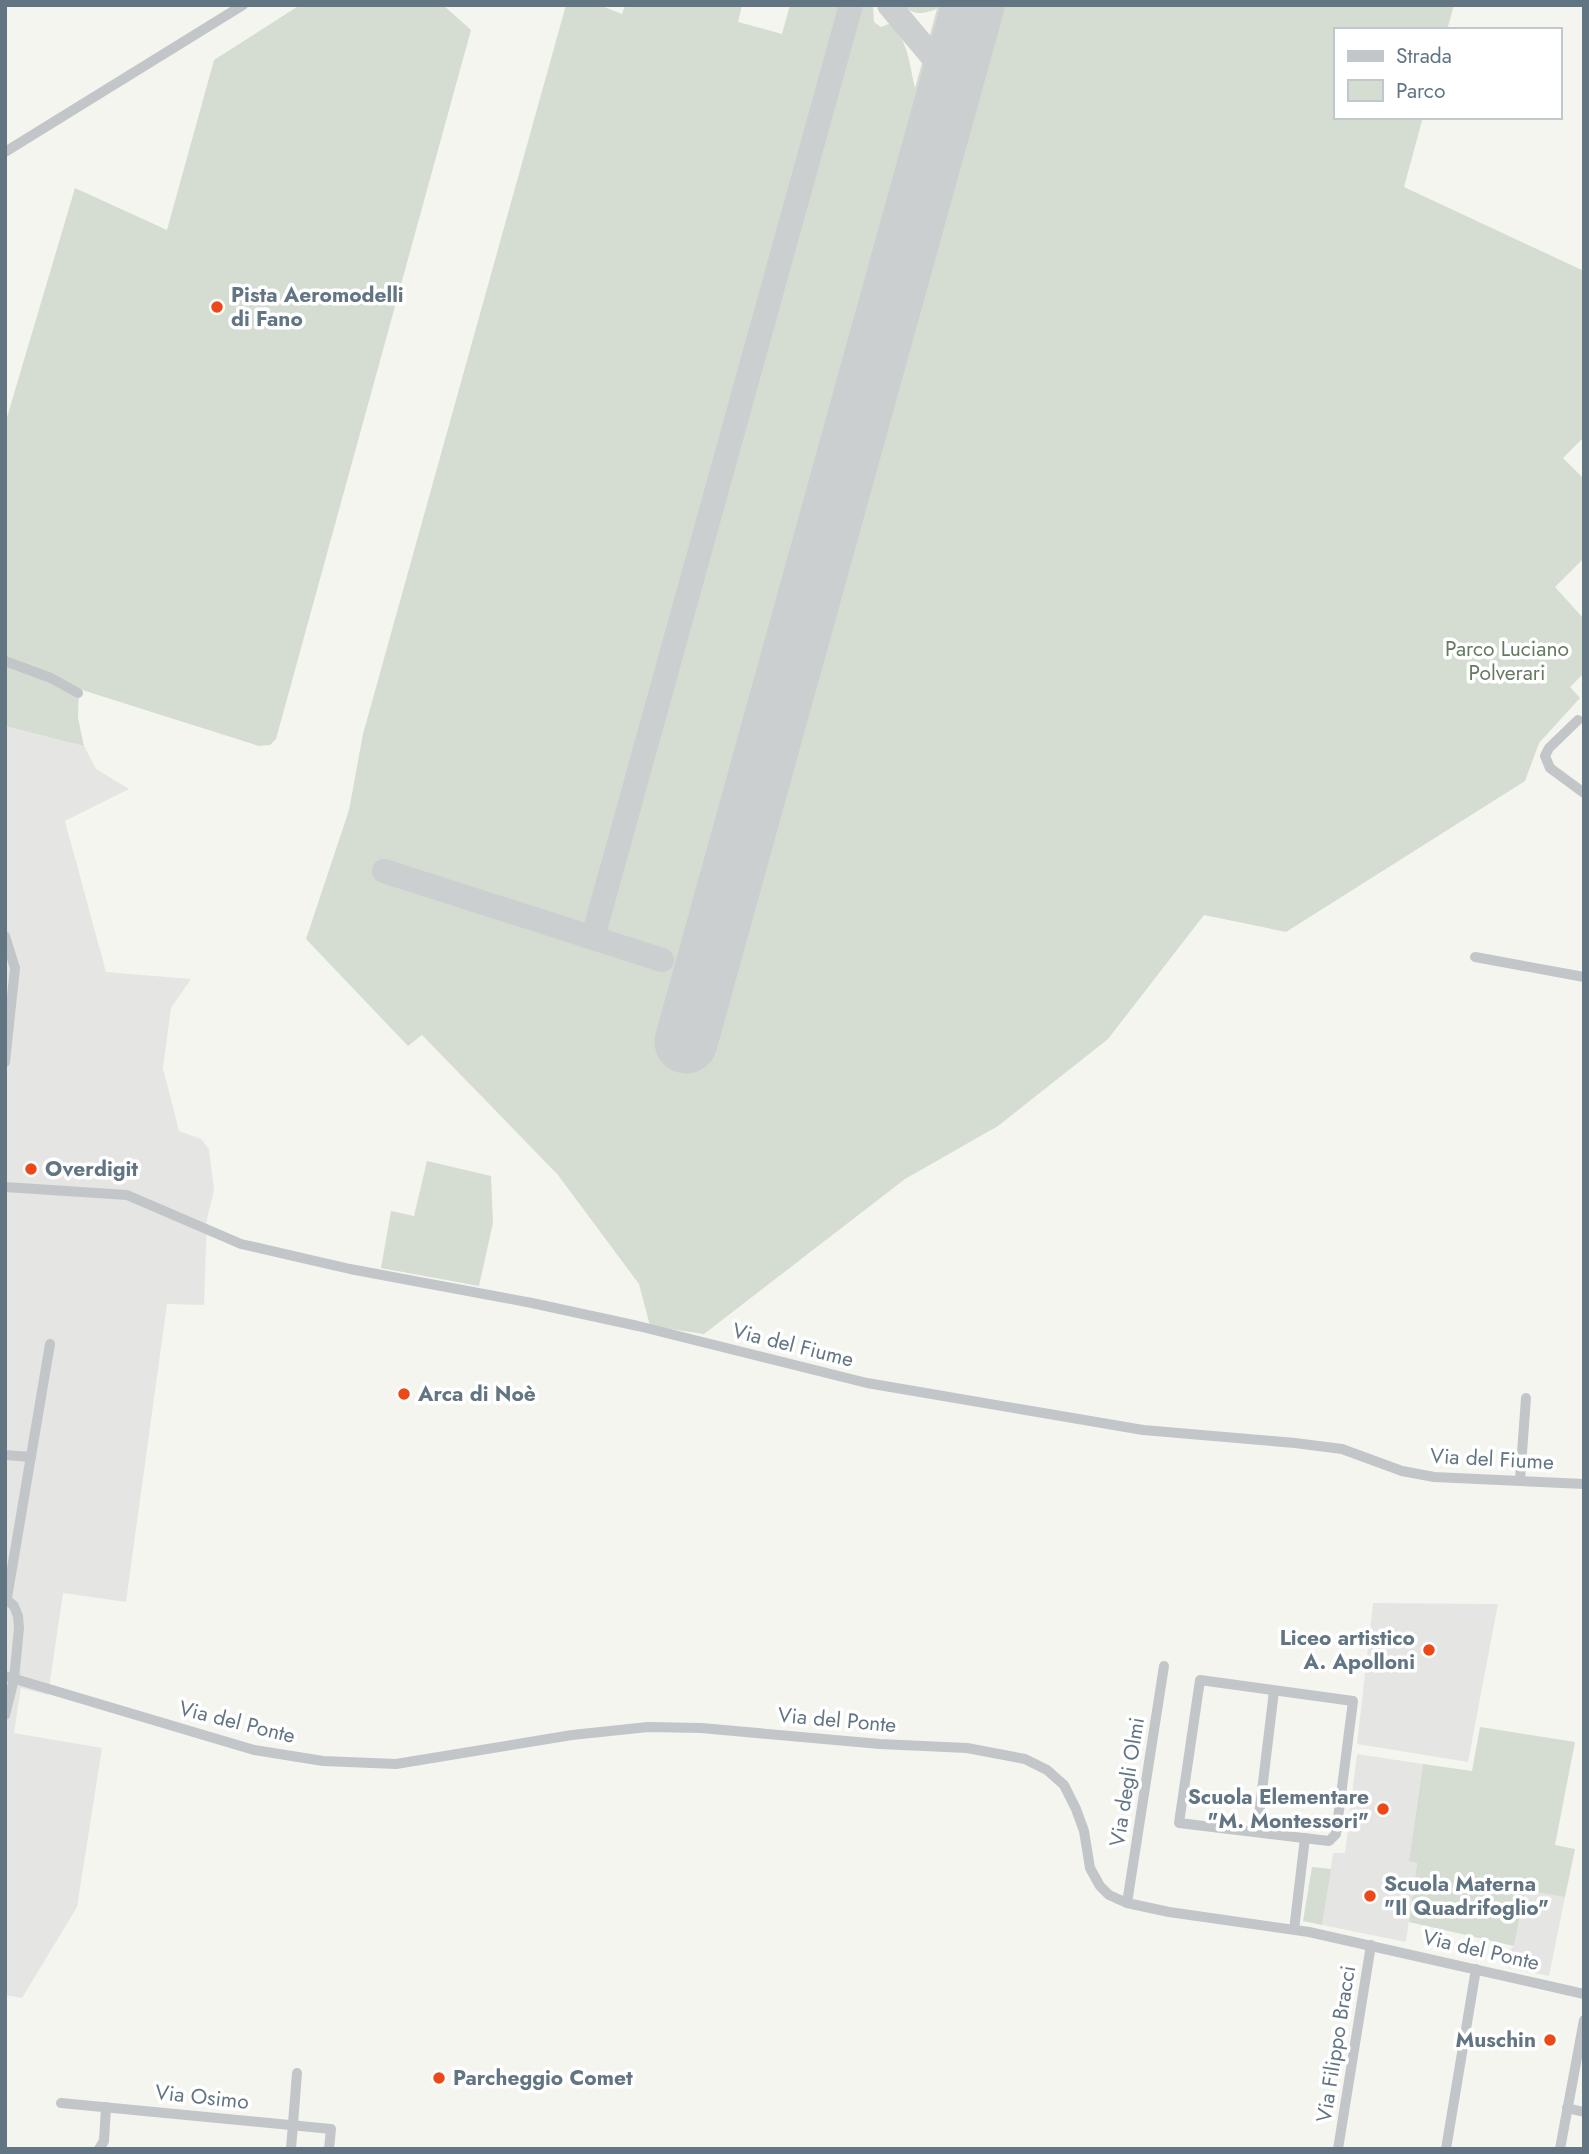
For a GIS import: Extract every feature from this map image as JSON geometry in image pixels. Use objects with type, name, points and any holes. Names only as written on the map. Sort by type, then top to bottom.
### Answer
[{"type":"street","points":[[5,152],[11,145],[243,5]]},
{"type":"street","points":[[5,661],[51,678],[78,693]]},
{"type":"street","points":[[1578,720],[1549,748],[1545,757],[1550,768],[1584,793]]},
{"type":"street","points":[[5,936],[15,968],[8,1008],[5,1062]]},
{"type":"street","points":[[1475,957],[1584,977]]},
{"type":"street","name":"Via del Fiume","points":[[5,1187],[127,1195],[241,1244],[350,1269],[625,1323],[867,1383],[1143,1430],[1324,1446],[1342,1449],[1402,1471],[1434,1477],[1584,1484]]},
{"type":"street","points":[[5,1715],[6,1696],[15,1657],[18,1616],[14,1606],[6,1598],[50,1344]]},
{"type":"street","points":[[1520,1480],[1526,1398]]},
{"type":"street","points":[[5,1455],[31,1457]]},
{"type":"street","points":[[5,1668],[15,1657]]},
{"type":"street","name":"Via degli Olmi","points":[[1127,1903],[1164,1666]]},
{"type":"street","name":"Via del Ponte","points":[[10,1678],[254,1750],[323,1761],[396,1764],[572,1735],[648,1727],[701,1728],[880,1744],[967,1748],[1025,1759],[1047,1770],[1064,1785],[1084,1831],[1090,1868],[1100,1886],[1109,1895],[1127,1903],[1371,1945],[1584,1994]]},
{"type":"street","points":[[1200,1680],[1274,1691],[1353,1701],[1336,1833],[1333,1838],[1329,1841],[1179,1823],[1200,1680]]},
{"type":"street","points":[[1257,1832],[1274,1691]]},
{"type":"street","points":[[1293,1930],[1305,1838]]},
{"type":"street","name":"Via Filippo Bracci","points":[[1338,2149],[1371,1945]]},
{"type":"street","points":[[1446,2149],[1476,1969]]},
{"type":"street","points":[[1560,2149],[1584,2020]]},
{"type":"street","points":[[291,2149],[297,2073]]},
{"type":"street","name":"Via Osimo","points":[[61,2103],[331,2129],[329,2149]]},
{"type":"street","points":[[99,2149],[104,2141],[106,2107]]},
{"type":"street","points":[[1567,2108],[1584,2112]]},
{"type":"shaded area","points":[[5,726],[84,746],[96,769],[129,789],[65,821],[106,972],[191,979],[171,1008],[163,1068],[179,1131],[201,1139],[209,1149],[214,1190],[207,1219],[204,1305],[167,1304],[126,1602],[63,1593],[48,1695],[21,1688],[14,1733],[102,1748],[77,1907],[22,1998],[5,1995]]},
{"type":"shaded area","name":"Liceo artistico A. Apolloni","points":[[1373,1603],[1498,1604],[1468,1762],[1357,1744]]},
{"type":"shaded area","points":[[1357,1754],[1423,1764],[1409,1861],[1417,1862],[1406,1942],[1322,1925],[1333,1853],[1345,1853]]},
{"type":"shaded area","points":[[1525,1889],[1565,1897],[1549,1976],[1509,1968],[1501,1956],[1514,1946]]},
{"type":"green space","name":"Pista Aeromodelli di Fano","points":[[300,5],[443,5],[471,30],[276,739],[270,745],[259,746],[79,689],[78,718],[84,746],[5,726],[5,424],[75,188],[167,230],[214,60]]},
{"type":"green space","name":"Parco Luciano Polverari","points":[[566,5],[599,5],[622,14],[625,5],[742,5],[738,22],[782,34],[790,5],[873,5],[874,22],[881,27],[891,23],[902,38],[915,88],[937,9],[916,13],[903,5],[1454,5],[1448,28],[1334,28],[1334,119],[1422,119],[1404,187],[1584,271],[1584,437],[1563,458],[1584,479],[1584,558],[1555,587],[1584,619],[1584,673],[1570,687],[1580,698],[1539,743],[1525,781],[1286,932],[1204,915],[1108,1039],[998,1126],[905,1179],[704,1334],[650,1326],[639,1284],[558,1175],[422,1035],[408,1046],[306,939],[349,810],[363,734]]},
{"type":"green space","points":[[427,1161],[491,1176],[493,1223],[479,1286],[381,1268],[391,1211],[414,1216]]},
{"type":"green space","points":[[1480,1727],[1575,1742],[1555,1845],[1575,1849],[1565,1897],[1525,1890],[1514,1946],[1409,1922],[1417,1863],[1409,1861],[1423,1764],[1472,1771]]},
{"type":"green space","points":[[1312,1867],[1331,1869],[1322,1925],[1303,1921]]},
{"type":"taxiway","points":[[593,937],[851,5]]},
{"type":"taxiway","points":[[889,5],[952,80]]},
{"type":"taxiway","points":[[384,871],[662,960]]},
{"type":"runway","points":[[686,1042],[973,5]]},
{"type":"place","name":"Pista Aeromodelli di Fano","points":[[217,307]]},
{"type":"place","name":"Overdigit","points":[[31,1169]]},
{"type":"place","name":"Arca di Noè","points":[[404,1394]]},
{"type":"place","name":"Liceo artistico A. Apolloni","points":[[1429,1650]]},
{"type":"place","name":"Scuola Elementare \"M. Montessori\"","points":[[1383,1809]]},
{"type":"place","name":"Scuola Materna \"Il Quadrifoglio\"","points":[[1370,1896]]},
{"type":"place","name":"Muschin","points":[[1550,2040]]},
{"type":"place","name":"Parcheggio Comet","points":[[439,2078]]}]
